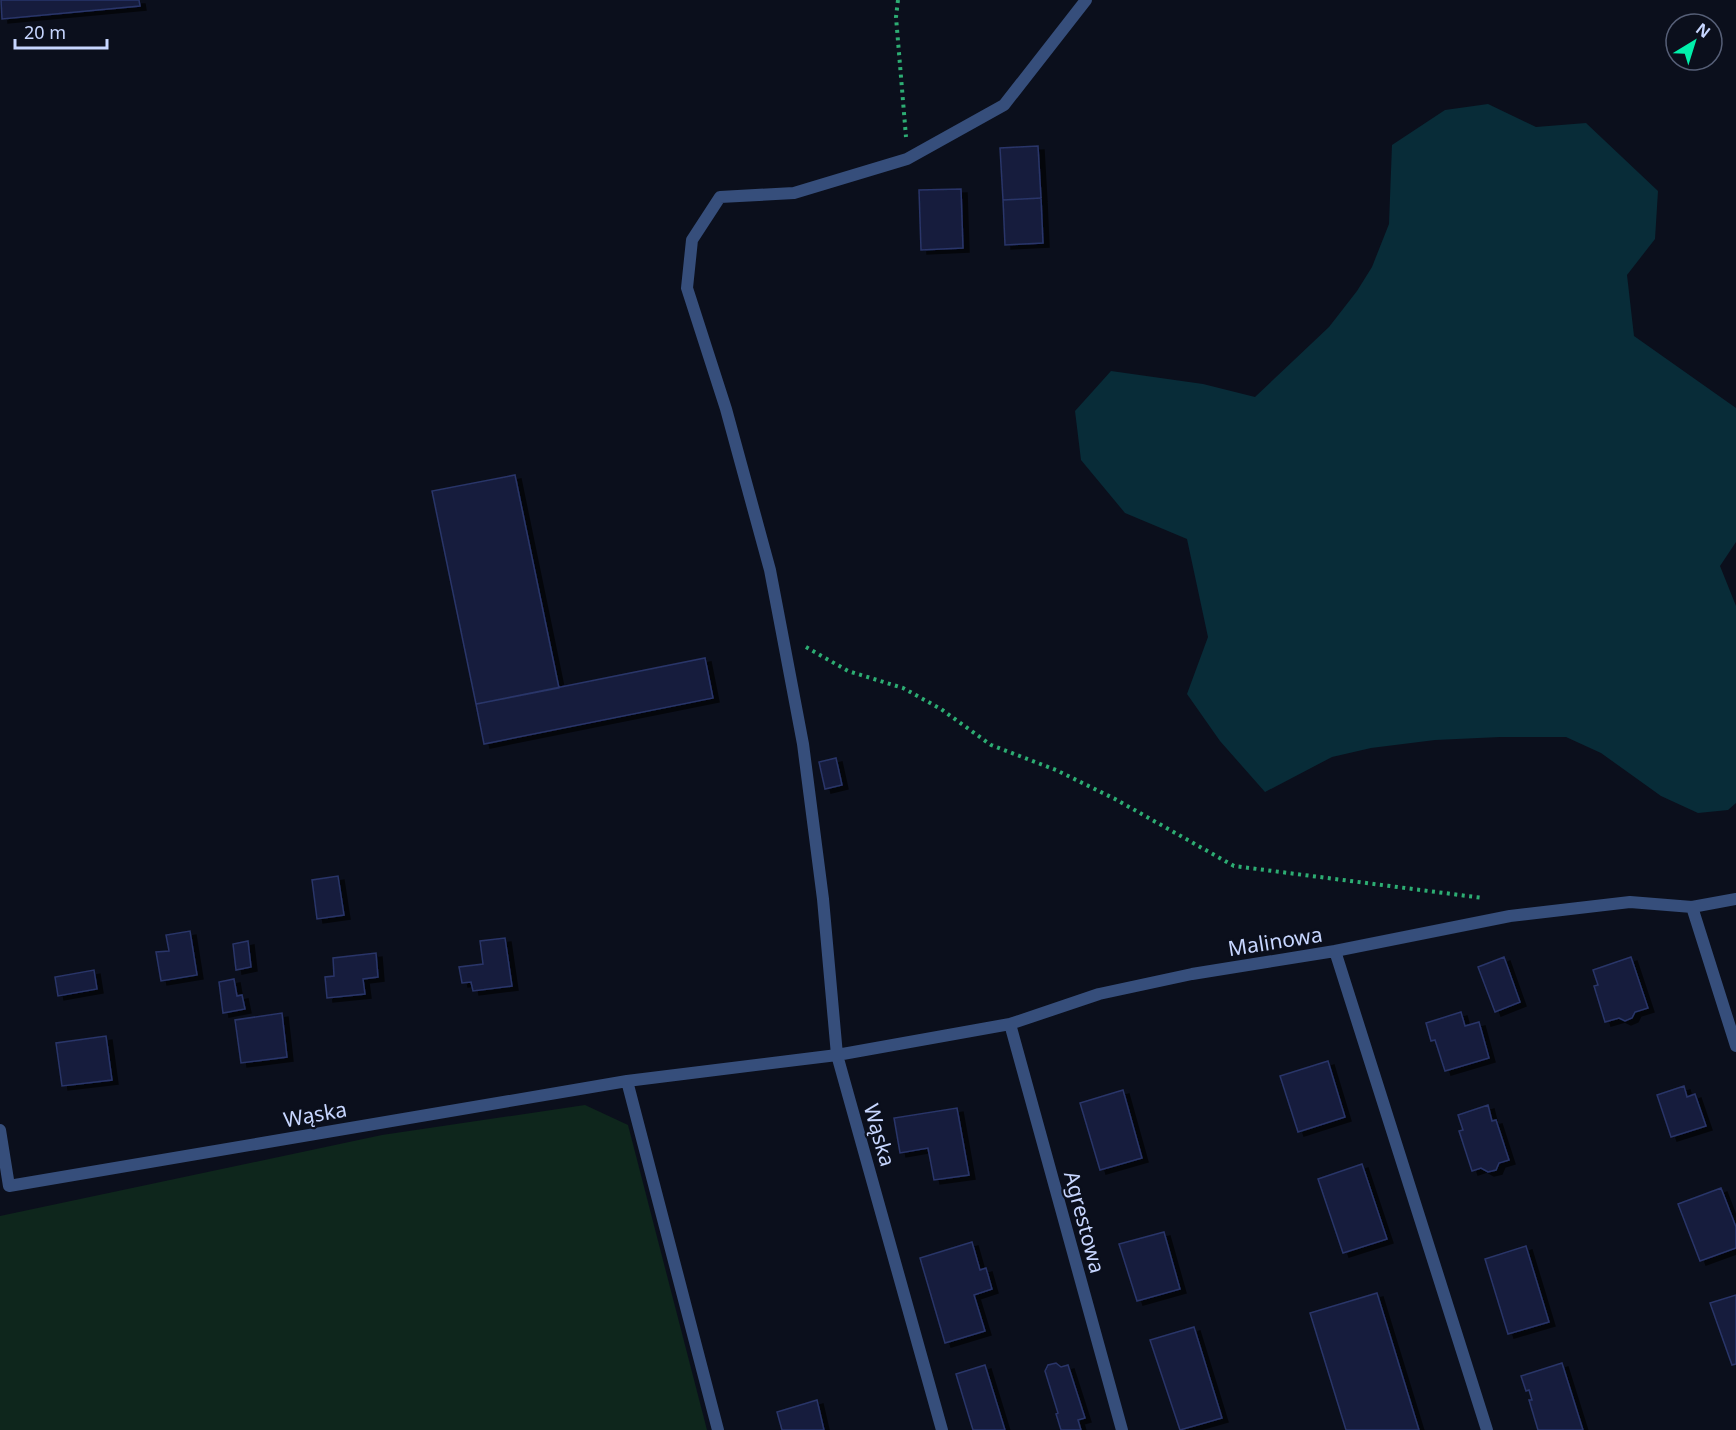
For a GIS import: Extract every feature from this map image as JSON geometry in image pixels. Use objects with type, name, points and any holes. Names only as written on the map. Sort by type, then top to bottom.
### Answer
[{"type":"street","points":[[837,1055],[823,899],[803,744],[770,570],[726,409],[687,288],[692,240],[720,197],[794,193],[907,159],[1004,105],[1086,0]]},
{"type":"street","points":[[1335,951],[1510,916],[1630,902],[1692,907],[1736,899]]},
{"type":"street","points":[[1692,907],[1736,1046]]},
{"type":"street","name":"Malinowa","points":[[837,1055],[1010,1023],[1099,994],[1192,974],[1335,951],[1486,1430]]},
{"type":"street","name":"Agrestowa","points":[[1010,1023],[1122,1430]]},
{"type":"street","name":"Wąska","points":[[0,1130],[9,1186],[627,1081],[837,1055],[942,1430]]},
{"type":"street","points":[[627,1081],[718,1430]]},
{"type":"path","points":[[898,0],[896,17],[907,159]]},
{"type":"path","points":[[782,633],[848,671],[903,688],[941,709],[991,745],[1056,770],[1115,799],[1234,866],[1504,901],[1510,916]]},
{"type":"green space","points":[[585,1105],[628,1125],[707,1430],[0,1430],[0,1216],[382,1135]]},
{"type":"water","points":[[1488,104],[1536,127],[1586,123],[1658,191],[1655,239],[1627,275],[1634,336],[1736,408],[1736,542],[1720,566],[1736,606],[1736,803],[1728,810],[1698,813],[1661,796],[1601,753],[1566,737],[1435,740],[1371,748],[1332,757],[1265,792],[1220,741],[1187,694],[1208,637],[1187,539],[1125,513],[1081,460],[1075,411],[1111,371],[1203,384],[1255,397],[1329,327],[1372,267],[1389,224],[1392,145],[1445,110]]},
{"type":"building","points":[[1,0],[139,0],[140,6],[2,19]]},
{"type":"building","points":[[1038,146],[1041,198],[1003,200],[1000,148]]},
{"type":"building","points":[[961,189],[963,248],[921,250],[919,190]]},
{"type":"building","points":[[1041,198],[1043,243],[1005,245],[1003,200]]},
{"type":"building","points":[[515,475],[559,688],[476,704],[432,491]]},
{"type":"building","points":[[705,658],[713,698],[484,744],[476,704]]},
{"type":"building","points":[[836,758],[842,785],[825,789],[819,762]]},
{"type":"building","points":[[338,876],[344,915],[317,919],[312,880]]},
{"type":"building","points":[[190,931],[197,975],[161,981],[156,952],[169,951],[166,935]]},
{"type":"building","points":[[505,938],[512,986],[473,991],[471,982],[462,983],[459,967],[483,964],[480,941]]},
{"type":"building","points":[[248,941],[251,967],[236,970],[233,944]]},
{"type":"building","points":[[376,953],[378,977],[363,979],[365,994],[327,998],[325,977],[334,976],[333,958]]},
{"type":"building","points":[[1504,957],[1520,1002],[1495,1012],[1478,967]]},
{"type":"building","points":[[1631,957],[1648,1008],[1635,1012],[1632,1018],[1625,1021],[1619,1018],[1605,1022],[1594,986],[1598,985],[1593,970]]},
{"type":"building","points":[[94,970],[97,989],[58,996],[55,977]]},
{"type":"building","points":[[234,979],[237,996],[242,995],[245,1009],[223,1013],[219,982]]},
{"type":"building","points":[[1461,1012],[1465,1026],[1479,1022],[1489,1058],[1445,1071],[1435,1040],[1431,1041],[1426,1023]]},
{"type":"building","points":[[282,1013],[287,1057],[241,1063],[235,1020]]},
{"type":"building","points":[[106,1036],[112,1080],[62,1086],[56,1043]]},
{"type":"building","points":[[1328,1061],[1345,1117],[1298,1132],[1280,1076]]},
{"type":"building","points":[[1684,1086],[1687,1097],[1695,1094],[1706,1126],[1671,1137],[1657,1095]]},
{"type":"building","points":[[1123,1090],[1142,1158],[1100,1170],[1080,1103]]},
{"type":"building","points":[[1488,1105],[1492,1121],[1496,1120],[1509,1160],[1499,1163],[1496,1170],[1488,1172],[1481,1168],[1472,1171],[1459,1131],[1463,1130],[1458,1115]]},
{"type":"building","points":[[957,1108],[969,1175],[934,1180],[928,1148],[900,1153],[894,1118]]},
{"type":"building","points":[[1362,1164],[1387,1239],[1343,1253],[1318,1179]]},
{"type":"building","points":[[1721,1188],[1736,1227],[1736,1248],[1700,1261],[1678,1204]]},
{"type":"building","points":[[1164,1232],[1180,1289],[1137,1301],[1119,1244]]},
{"type":"building","points":[[972,1242],[980,1270],[986,1268],[992,1289],[974,1295],[985,1331],[945,1343],[920,1258]]},
{"type":"building","points":[[1526,1246],[1549,1322],[1508,1334],[1485,1259]]},
{"type":"building","points":[[1377,1293],[1419,1430],[1346,1430],[1310,1313]]},
{"type":"building","points":[[1736,1295],[1736,1364],[1732,1365],[1710,1303]]},
{"type":"building","points":[[1194,1327],[1222,1418],[1180,1430],[1150,1340]]},
{"type":"building","points":[[1056,1363],[1061,1367],[1068,1365],[1085,1418],[1078,1420],[1081,1430],[1061,1430],[1045,1371],[1048,1365]]},
{"type":"building","points":[[1562,1363],[1583,1430],[1538,1430],[1529,1400],[1532,1400],[1529,1390],[1526,1391],[1521,1376]]},
{"type":"building","points":[[985,1365],[1005,1430],[973,1430],[956,1374]]},
{"type":"building","points":[[817,1400],[824,1430],[782,1430],[777,1412]]}]
